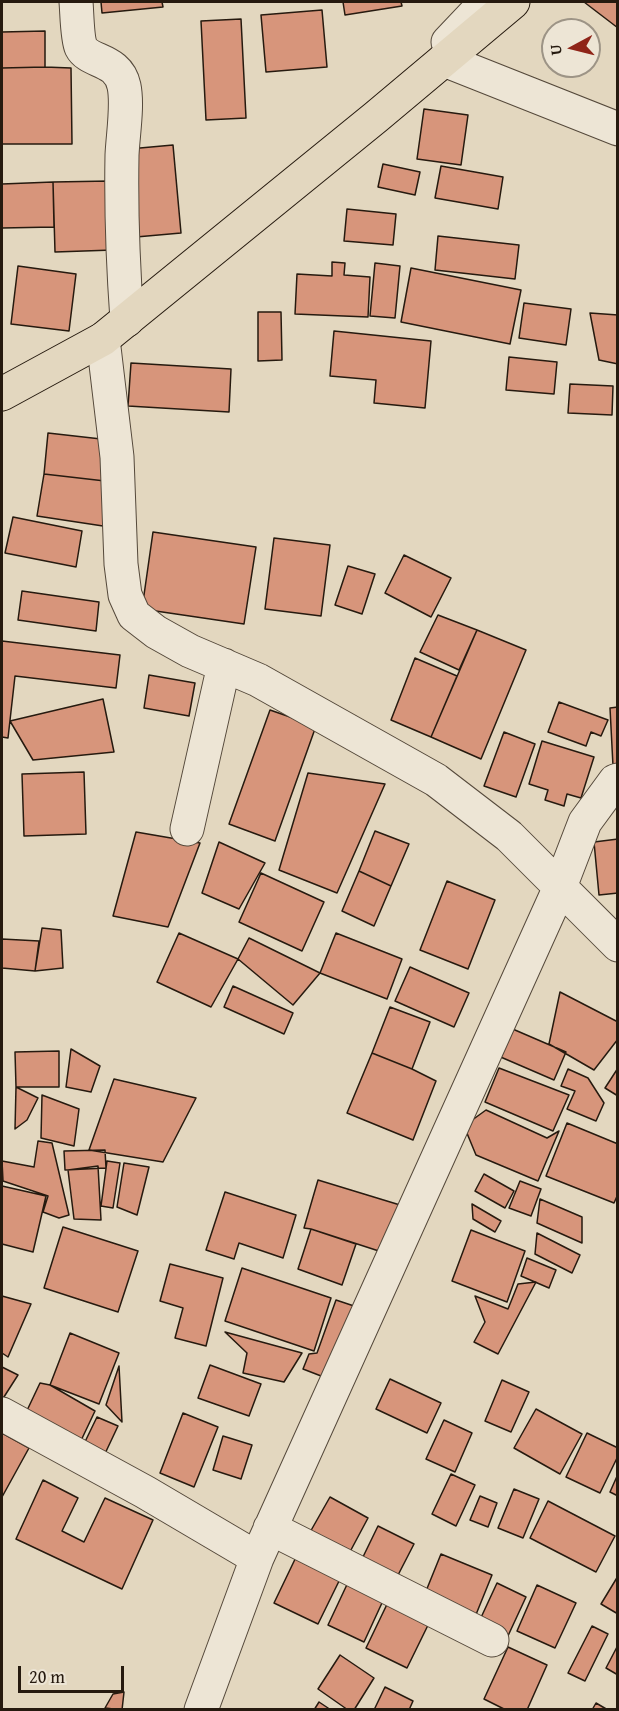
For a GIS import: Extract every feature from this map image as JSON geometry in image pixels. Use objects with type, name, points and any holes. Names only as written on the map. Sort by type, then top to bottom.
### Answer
[{"type":"main road","points":[[2,394],[115,330],[513,2]]},
{"type":"street","points":[[76,2],[80,46],[85,53],[108,63],[116,71],[123,83],[125,97],[122,155],[122,263],[115,330],[117,457],[121,564],[125,595],[134,615],[156,632],[190,651],[258,680],[436,780],[509,836],[618,945]]},
{"type":"street","points":[[376,117],[486,2]]},
{"type":"street","points":[[444,60],[618,129]]},
{"type":"street","points":[[187,829],[224,665]]},
{"type":"street","points":[[201,1710],[256,1558],[560,887],[585,822],[618,780]]},
{"type":"street","points":[[2,1414],[145,1492],[256,1558]]},
{"type":"street","points":[[270,1528],[492,1640]]},
{"type":"building","points":[[101,2],[162,2],[163,7],[102,13]]},
{"type":"building","points":[[343,2],[401,2],[402,6],[345,15]]},
{"type":"building","points":[[584,2],[618,2],[618,28]]},
{"type":"building","points":[[322,10],[327,67],[266,72],[261,15]]},
{"type":"building","points":[[241,19],[246,118],[206,120],[201,21]]},
{"type":"building","points":[[45,31],[45,67],[2,68],[2,32]]},
{"type":"building","points":[[2,68],[71,68],[72,144],[2,144]]},
{"type":"building","points":[[424,109],[468,115],[461,165],[417,159]]},
{"type":"building","points":[[173,145],[181,233],[136,237],[129,149]]},
{"type":"building","points":[[383,164],[420,172],[415,195],[378,187]]},
{"type":"building","points":[[441,166],[503,177],[498,209],[435,198]]},
{"type":"building","points":[[110,181],[113,250],[55,252],[53,182]]},
{"type":"building","points":[[53,182],[54,227],[2,228],[2,184]]},
{"type":"building","points":[[347,209],[396,214],[393,245],[344,241]]},
{"type":"building","points":[[438,236],[519,245],[515,279],[435,270]]},
{"type":"building","points":[[332,262],[345,263],[344,275],[370,277],[368,317],[295,314],[297,274],[332,276]]},
{"type":"building","points":[[375,263],[400,266],[395,318],[370,316]]},
{"type":"building","points":[[18,266],[76,274],[69,331],[11,324]]},
{"type":"building","points":[[411,268],[521,290],[510,344],[401,322]]},
{"type":"building","points":[[524,303],[571,309],[566,345],[519,338]]},
{"type":"building","points":[[258,312],[281,312],[282,360],[258,361]]},
{"type":"building","points":[[590,313],[618,315],[618,364],[599,360]]},
{"type":"building","points":[[334,331],[431,341],[425,408],[374,403],[376,380],[330,376]]},
{"type":"building","points":[[509,357],[557,362],[554,394],[506,390]]},
{"type":"building","points":[[131,363],[231,369],[229,412],[128,406]]},
{"type":"building","points":[[570,384],[613,386],[612,415],[568,413]]},
{"type":"building","points":[[48,433],[110,440],[105,481],[44,474]]},
{"type":"building","points":[[44,474],[105,481],[103,526],[37,516]]},
{"type":"building","points":[[13,517],[82,531],[76,567],[5,553]]},
{"type":"building","points":[[153,532],[256,547],[244,624],[142,609]]},
{"type":"building","points":[[274,538],[330,545],[321,616],[265,609]]},
{"type":"building","points":[[404,555],[451,578],[431,617],[385,593]]},
{"type":"building","points":[[348,566],[375,574],[362,614],[335,605]]},
{"type":"building","points":[[22,591],[99,602],[96,631],[18,620]]},
{"type":"building","points":[[438,615],[477,630],[459,670],[420,652]]},
{"type":"building","points":[[477,630],[526,650],[481,759],[431,737]]},
{"type":"building","points":[[2,641],[120,655],[116,688],[15,676],[8,738],[2,737]]},
{"type":"building","points":[[415,658],[457,676],[431,737],[391,720]]},
{"type":"building","points":[[149,675],[195,683],[189,716],[144,708]]},
{"type":"building","points":[[103,699],[114,752],[33,760],[10,721]]},
{"type":"building","points":[[559,702],[608,720],[601,736],[591,732],[586,746],[548,732]]},
{"type":"building","points":[[618,707],[618,766],[613,766],[610,708]]},
{"type":"building","points":[[270,710],[316,726],[275,841],[229,824]]},
{"type":"building","points":[[504,732],[535,744],[516,797],[484,786]]},
{"type":"building","points":[[542,741],[594,757],[581,798],[567,794],[564,806],[545,800],[548,790],[529,784]]},
{"type":"building","points":[[84,772],[86,834],[24,836],[22,774]]},
{"type":"building","points":[[308,773],[385,784],[337,893],[279,870]]},
{"type":"building","points":[[375,831],[409,844],[391,886],[359,871]]},
{"type":"building","points":[[136,832],[200,843],[168,927],[113,916]]},
{"type":"building","points":[[618,839],[618,893],[599,895],[594,842]]},
{"type":"building","points":[[219,842],[265,863],[239,909],[202,893]]},
{"type":"building","points":[[359,871],[391,886],[374,926],[342,911]]},
{"type":"building","points":[[261,873],[324,902],[302,951],[239,922]]},
{"type":"building","points":[[447,881],[495,900],[468,969],[420,950]]},
{"type":"building","points":[[42,928],[61,930],[63,968],[35,971]]},
{"type":"building","points":[[179,933],[238,959],[211,1007],[157,982]]},
{"type":"building","points":[[336,933],[402,959],[387,999],[320,973]]},
{"type":"building","points":[[249,938],[320,973],[293,1005],[238,959]]},
{"type":"building","points":[[2,939],[39,941],[35,971],[2,968]]},
{"type":"building","points":[[410,967],[469,993],[454,1027],[395,1001]]},
{"type":"building","points":[[233,986],[293,1013],[284,1034],[224,1007]]},
{"type":"building","points":[[560,992],[618,1022],[618,1039],[594,1070],[549,1044]]},
{"type":"building","points":[[390,1007],[430,1022],[412,1069],[372,1053]]},
{"type":"building","points":[[508,1027],[566,1052],[554,1080],[496,1055]]},
{"type":"building","points":[[71,1049],[100,1066],[91,1092],[66,1087]]},
{"type":"building","points":[[59,1051],[59,1087],[16,1087],[15,1052]]},
{"type":"building","points":[[372,1053],[436,1081],[413,1140],[347,1113]]},
{"type":"building","points":[[499,1068],[569,1095],[553,1131],[485,1102]]},
{"type":"building","points":[[618,1068],[618,1096],[605,1088]]},
{"type":"building","points":[[568,1069],[588,1078],[604,1103],[596,1121],[567,1109],[575,1091],[561,1086]]},
{"type":"building","points":[[114,1079],[196,1098],[163,1162],[89,1150]]},
{"type":"building","points":[[16,1087],[38,1098],[27,1120],[15,1129]]},
{"type":"building","points":[[42,1095],[79,1109],[74,1146],[41,1138]]},
{"type":"building","points":[[486,1110],[547,1138],[559,1131],[538,1181],[476,1155],[464,1126]]},
{"type":"building","points":[[567,1123],[618,1144],[618,1194],[614,1203],[546,1176]]},
{"type":"building","points":[[38,1141],[52,1143],[69,1215],[59,1218],[43,1212],[48,1196],[3,1181],[2,1161],[34,1167]]},
{"type":"building","points":[[105,1150],[106,1168],[65,1170],[64,1151]]},
{"type":"building","points":[[107,1161],[120,1163],[113,1208],[101,1206]]},
{"type":"building","points":[[124,1163],[149,1167],[137,1215],[117,1207]]},
{"type":"building","points":[[98,1166],[101,1220],[74,1219],[68,1170]]},
{"type":"building","points":[[484,1174],[514,1191],[505,1208],[475,1191]]},
{"type":"building","points":[[318,1180],[400,1205],[385,1253],[304,1228]]},
{"type":"building","points":[[520,1181],[541,1189],[531,1216],[509,1208]]},
{"type":"building","points":[[2,1186],[46,1196],[33,1252],[2,1244]]},
{"type":"building","points":[[225,1192],[296,1215],[283,1258],[239,1243],[234,1259],[206,1250]]},
{"type":"building","points":[[540,1199],[582,1217],[582,1243],[537,1223]]},
{"type":"building","points":[[472,1204],[501,1221],[495,1232],[473,1219]]},
{"type":"building","points":[[63,1227],[138,1251],[118,1312],[44,1288]]},
{"type":"building","points":[[311,1229],[356,1244],[342,1285],[298,1269]]},
{"type":"building","points":[[471,1230],[525,1251],[507,1302],[452,1281]]},
{"type":"building","points":[[537,1233],[580,1255],[572,1273],[535,1254]]},
{"type":"building","points":[[527,1258],[556,1270],[549,1288],[521,1276]]},
{"type":"building","points":[[170,1264],[223,1278],[206,1346],[175,1338],[183,1308],[160,1301]]},
{"type":"building","points":[[242,1268],[331,1298],[314,1351],[225,1321]]},
{"type":"building","points":[[536,1282],[498,1354],[474,1342],[485,1322],[475,1296],[508,1309],[518,1284]]},
{"type":"building","points":[[2,1296],[31,1304],[8,1357],[2,1353]]},
{"type":"building","points":[[336,1300],[360,1308],[334,1381],[303,1369],[309,1354],[317,1353]]},
{"type":"building","points":[[225,1332],[302,1353],[284,1382],[243,1373],[247,1353]]},
{"type":"building","points":[[70,1333],[119,1353],[99,1404],[50,1385]]},
{"type":"building","points":[[210,1365],[261,1384],[249,1416],[198,1398]]},
{"type":"building","points":[[119,1366],[122,1422],[106,1405]]},
{"type":"building","points":[[2,1367],[18,1375],[2,1400]]},
{"type":"building","points":[[390,1379],[441,1403],[427,1433],[376,1409]]},
{"type":"building","points":[[502,1380],[529,1392],[511,1432],[485,1421]]},
{"type":"building","points":[[40,1383],[50,1385],[95,1411],[77,1449],[22,1421]]},
{"type":"building","points":[[536,1409],[582,1434],[560,1474],[514,1448]]},
{"type":"building","points":[[183,1413],[218,1427],[194,1487],[160,1473]]},
{"type":"building","points":[[97,1417],[118,1426],[102,1460],[81,1450]]},
{"type":"building","points":[[444,1420],[472,1433],[455,1472],[426,1459]]},
{"type":"building","points":[[2,1433],[29,1448],[2,1497]]},
{"type":"building","points":[[587,1433],[618,1448],[618,1456],[600,1493],[566,1477]]},
{"type":"building","points":[[223,1436],[252,1445],[241,1479],[213,1470]]},
{"type":"building","points":[[451,1474],[475,1485],[456,1526],[432,1514]]},
{"type":"building","points":[[618,1474],[618,1496],[610,1492]]},
{"type":"building","points":[[43,1480],[78,1498],[62,1531],[84,1542],[105,1498],[153,1520],[122,1589],[16,1539]]},
{"type":"building","points":[[514,1489],[539,1499],[523,1538],[498,1528]]},
{"type":"building","points":[[480,1496],[497,1503],[488,1527],[470,1520]]},
{"type":"building","points":[[330,1497],[368,1518],[344,1563],[305,1541]]},
{"type":"building","points":[[548,1501],[615,1536],[596,1572],[530,1538]]},
{"type":"building","points":[[378,1526],[414,1544],[396,1579],[361,1561]]},
{"type":"building","points":[[298,1553],[342,1575],[318,1624],[274,1603]]},
{"type":"building","points":[[441,1554],[492,1575],[475,1617],[424,1596]]},
{"type":"building","points":[[351,1576],[387,1592],[364,1642],[328,1625]]},
{"type":"building","points":[[618,1576],[618,1614],[601,1604]]},
{"type":"building","points":[[497,1583],[526,1597],[507,1638],[478,1624]]},
{"type":"building","points":[[537,1585],[576,1603],[555,1648],[517,1631]]},
{"type":"building","points":[[391,1596],[432,1617],[407,1668],[366,1648]]},
{"type":"building","points":[[592,1626],[608,1634],[585,1681],[568,1673]]},
{"type":"building","points":[[618,1645],[618,1675],[606,1668]]},
{"type":"building","points":[[508,1647],[547,1665],[527,1710],[506,1710],[484,1699]]},
{"type":"building","points":[[340,1655],[374,1678],[354,1710],[348,1710],[318,1689]]},
{"type":"building","points":[[385,1687],[413,1701],[409,1710],[374,1710]]},
{"type":"building","points":[[124,1692],[122,1710],[105,1708],[113,1694]]},
{"type":"building","points":[[319,1702],[331,1710],[314,1710]]},
{"type":"building","points":[[596,1703],[608,1710],[592,1710]]}]
